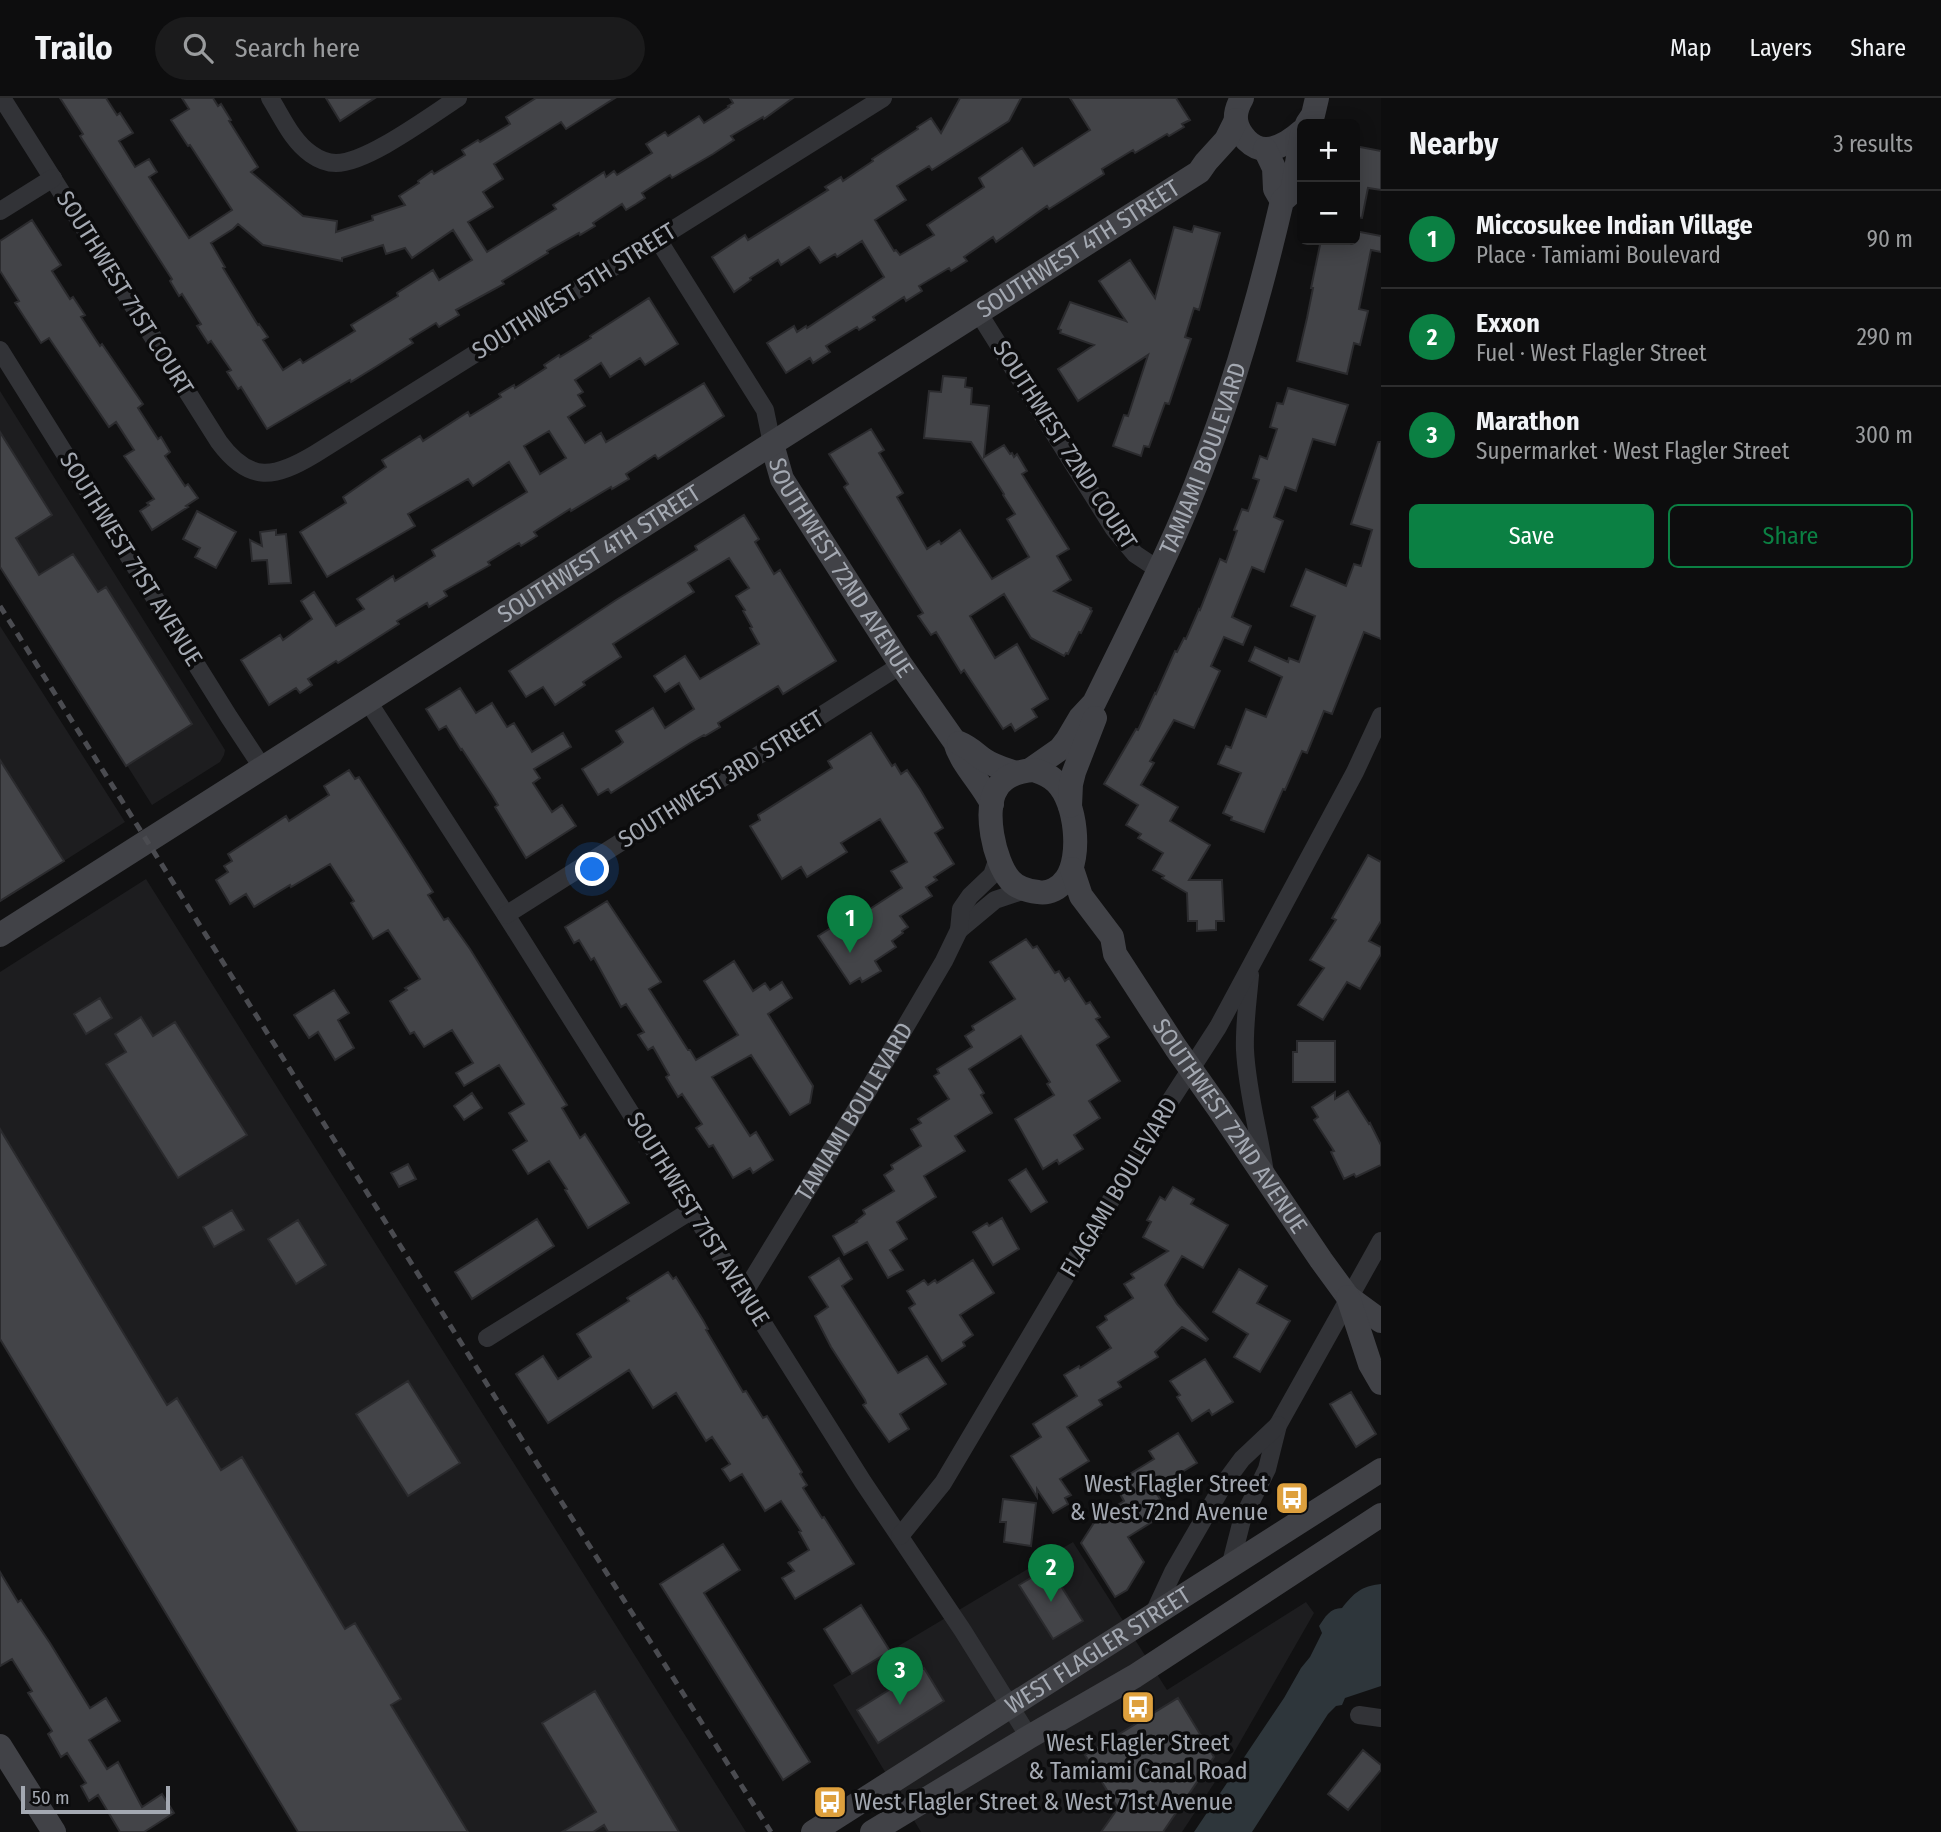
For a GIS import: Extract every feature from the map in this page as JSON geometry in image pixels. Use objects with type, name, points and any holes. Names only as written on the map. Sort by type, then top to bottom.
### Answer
[{"type":"street","name":"SOUTHWEST 71ST COURT","points":[[2,98],[219,442],[234,458],[262,473]]},
{"type":"street","points":[[270,98],[299,144],[326,162],[344,162],[368,154],[458,98]]},
{"type":"street","name":"SOUTHWEST 5TH STREET","points":[[262,473],[284,471],[298,464],[883,98]]},
{"type":"street","points":[[1237,105],[1241,133],[1248,142],[1261,148]]},
{"type":"street","name":"SOUTHWEST 4TH STREET","points":[[0,935],[1199,172],[1226,140],[1237,105]]},
{"type":"street","name":"SOUTHWEST 4TH STREET","points":[[1199,172],[1213,171],[1261,148],[1284,144],[1312,117]]},
{"type":"street","name":"TAMIAMI BOULEVARD","points":[[1023,772],[1060,749],[1080,718],[1094,703],[1159,570],[1194,490],[1222,414],[1282,201],[1292,192],[1312,117]]},
{"type":"street","name":"TAMIAMI BOULEVARD","points":[[1261,148],[1274,168],[1275,189],[1282,201]]},
{"type":"street","points":[[0,211],[52,177]]},
{"type":"street","name":"SOUTHWEST 72ND AVENUE","points":[[657,238],[765,410],[782,479],[901,665],[955,742],[959,756],[984,788],[992,804]]},
{"type":"street","name":"SOUTHWEST 72ND COURT","points":[[978,312],[1114,528],[1135,554],[1159,570]]},
{"type":"street","name":"SOUTHWEST 71ST AVENUE","points":[[0,350],[262,767]]},
{"type":"street","name":"SOUTHWEST 3RD STREET","points":[[506,915],[901,665]]},
{"type":"street","name":"SOUTHWEST 71ST AVENUE","points":[[367,700],[506,915],[855,1471],[963,1631],[1029,1737]]},
{"type":"street","name":"TAMIAMI BOULEVARD","points":[[1070,808],[1074,772],[1095,720],[1094,703]]},
{"type":"street","name":"FLAGAMI BOULEVARD","points":[[900,1536],[943,1483],[1165,1109],[1218,1027],[1355,772],[1381,716]]},
{"type":"street","name":"SOUTHWEST 72ND AVENUE","points":[[955,742],[968,747],[999,768],[1023,772]]},
{"type":"street","points":[[1023,772],[1046,774],[1063,791],[1070,808],[1075,836],[1072,869],[1062,885],[1056,889],[1034,892],[1011,881],[998,858],[993,838],[992,804],[998,786],[1006,778],[1023,772]]},
{"type":"street","name":"TAMIAMI BOULEVARD","points":[[744,1293],[944,961],[959,930],[961,909],[992,874],[998,858]]},
{"type":"street","name":"SOUTHWEST 72ND AVENUE","points":[[1072,869],[1081,896],[1112,937],[1115,954],[1321,1260],[1348,1297],[1381,1321]]},
{"type":"street","name":"SOUTHWEST 72ND AVENUE","points":[[1034,892],[1058,900],[1069,908],[1099,946],[1115,954]]},
{"type":"street","name":"TAMIAMI BOULEVARD","points":[[959,930],[995,900],[1034,892]]},
{"type":"street","points":[[1250,968],[1244,1030],[1245,1054],[1266,1178]]},
{"type":"street","points":[[487,1338],[692,1210]]},
{"type":"street","points":[[1230,1567],[1242,1520],[1267,1469],[1278,1425],[1381,1241]]},
{"type":"street","name":"SOUTHWEST 72ND AVENUE","points":[[1348,1297],[1370,1364],[1381,1383]]},
{"type":"street","points":[[1151,1618],[1173,1572],[1225,1482],[1242,1459],[1278,1425]]},
{"type":"street","name":"WEST FLAGLER STREET","points":[[813,1832],[1381,1470]]},
{"type":"street","name":"WEST FLAGLER STREET","points":[[872,1832],[1128,1681],[1381,1515]]},
{"type":"street","points":[[1330,1549],[1381,1537]]},
{"type":"street","points":[[1359,1715],[1381,1718]]},
{"type":"street","points":[[0,1746],[54,1832]]},
{"type":"shaded area","points":[[0,391],[225,750],[220,762],[152,805],[0,564]]},
{"type":"shaded area","points":[[0,626],[125,822],[0,902]]},
{"type":"shaded area","points":[[146,879],[746,1832],[299,1832],[0,1337],[0,972]]},
{"type":"shaded area","points":[[1073,1542],[1167,1690],[1306,1602],[1314,1613],[1232,1756],[1182,1832],[921,1832],[833,1685]]},
{"type":"shaded area","points":[[1381,1584],[1381,1686],[1345,1698],[1342,1705],[1336,1706],[1328,1714],[1252,1832],[1194,1832],[1310,1657],[1322,1633],[1319,1626],[1323,1619],[1331,1611],[1342,1608],[1358,1591]]},
{"type":"building","points":[[60,98],[106,98],[133,133],[119,141],[135,167],[149,159],[157,172],[149,177],[189,238],[232,210],[171,120],[189,109],[182,98],[213,98],[218,106],[221,104],[258,167],[251,172],[303,216],[337,221],[336,232],[373,220],[372,216],[405,205],[399,196],[432,171],[434,174],[465,155],[462,150],[510,124],[506,117],[536,98],[615,98],[566,129],[561,122],[494,164],[503,179],[483,192],[493,207],[468,222],[487,252],[556,209],[553,205],[604,172],[606,177],[614,171],[617,175],[652,153],[646,144],[665,132],[668,136],[699,116],[704,123],[729,107],[733,103],[730,98],[793,98],[764,119],[763,117],[731,136],[734,140],[713,154],[672,178],[670,175],[642,193],[645,198],[636,204],[626,210],[622,204],[593,223],[595,226],[547,251],[548,253],[502,281],[504,284],[456,310],[459,315],[439,327],[436,323],[410,339],[413,343],[377,366],[267,429],[241,387],[238,389],[227,372],[231,370],[197,326],[201,324],[182,294],[179,296],[170,281],[172,279],[80,136],[83,134]],"holes":[[[238,224],[263,245],[342,261],[342,258],[383,245],[386,254],[405,248],[412,258],[453,230],[472,260],[439,280],[433,270],[351,325],[355,331],[303,363],[300,359],[283,370],[263,340],[268,337],[223,268],[225,267],[211,243]]]},
{"type":"building","points":[[326,98],[375,98],[340,121]]},
{"type":"building","points":[[960,98],[1021,98],[1009,121],[932,170],[929,166],[897,186],[906,200],[875,220],[894,251],[900,255],[934,235],[927,225],[984,187],[979,178],[1022,148],[1034,166],[1090,130],[1070,98],[1176,98],[1190,120],[1169,136],[1167,134],[1135,153],[1133,150],[1102,169],[1104,174],[1049,209],[1047,206],[996,242],[993,237],[964,257],[967,261],[951,271],[949,268],[919,286],[922,291],[906,301],[904,297],[873,317],[875,320],[859,330],[857,327],[826,346],[830,352],[813,363],[810,358],[786,373],[767,343],[794,326],[797,332],[806,326],[807,328],[884,277],[862,241],[837,257],[835,254],[820,263],[809,247],[781,265],[778,260],[734,292],[712,257],[745,235],[748,240],[828,190],[825,187],[841,177],[843,181],[931,118],[941,133]]},
{"type":"building","points":[[1360,147],[1381,151],[1381,190],[1368,188],[1362,218]]},
{"type":"building","points":[[32,220],[61,265],[52,271],[70,299],[73,297],[85,315],[81,317],[100,346],[102,344],[143,404],[138,408],[170,452],[165,456],[185,486],[188,484],[198,498],[152,530],[140,511],[154,499],[124,456],[134,450],[116,422],[109,427],[49,338],[41,343],[15,303],[19,301],[0,271],[0,241]]},
{"type":"building","points":[[1194,226],[1220,233],[1199,310],[1194,308],[1185,337],[1191,339],[1169,404],[1165,403],[1149,447],[1144,446],[1141,456],[1113,446],[1124,415],[1128,416],[1148,355],[1078,401],[1058,369],[1094,345],[1060,333],[1061,330],[1058,329],[1070,302],[1126,321],[1099,281],[1130,260],[1155,298],[1174,227],[1192,232]]},
{"type":"building","points":[[1360,232],[1381,236],[1381,252],[1371,250],[1359,309],[1368,311],[1360,345],[1354,343],[1347,374],[1297,361],[1320,245],[1360,245]]},
{"type":"building","points":[[649,298],[678,344],[645,365],[640,358],[610,377],[601,363],[575,380],[583,392],[578,395],[585,406],[568,417],[585,443],[601,433],[606,442],[704,383],[724,416],[658,459],[655,455],[626,474],[629,479],[571,511],[570,509],[534,532],[537,536],[521,546],[519,543],[488,562],[490,565],[444,591],[447,596],[429,607],[427,603],[338,663],[336,661],[308,679],[312,685],[300,693],[296,688],[269,705],[241,660],[280,635],[283,640],[312,619],[301,601],[314,592],[336,626],[364,609],[357,599],[393,576],[395,581],[435,556],[432,550],[527,492],[509,462],[473,486],[468,479],[408,514],[415,526],[327,577],[300,532],[346,503],[343,497],[386,467],[382,460],[420,436],[423,441],[468,412],[470,416],[501,397],[499,394],[514,385],[515,388],[546,368],[544,365],[559,355],[560,357],[591,338],[590,336]],"holes":[[[549,431],[566,458],[540,474],[524,446]]]},
{"type":"building","points":[[943,376],[966,378],[965,387],[972,388],[971,404],[989,406],[984,457],[1004,445],[1014,457],[1017,454],[1027,471],[1022,474],[1069,549],[1057,556],[1071,580],[1054,591],[1091,608],[1092,611],[1068,654],[1064,656],[1031,638],[1004,594],[970,616],[995,658],[1017,644],[1048,699],[1032,709],[1037,717],[1015,731],[1011,724],[1003,729],[964,670],[961,673],[936,632],[931,635],[918,616],[923,613],[844,487],[848,484],[829,454],[871,429],[884,450],[879,453],[903,493],[897,497],[927,549],[939,541],[941,544],[960,530],[992,579],[1029,557],[1007,519],[1015,514],[971,442],[924,438],[929,391],[941,392]]},
{"type":"building","points":[[1288,388],[1348,405],[1335,445],[1313,439],[1296,491],[1285,487],[1274,517],[1283,521],[1264,572],[1252,567],[1232,617],[1251,626],[1243,645],[1224,637],[1211,666],[1220,671],[1194,728],[1174,720],[1150,761],[1154,763],[1141,785],[1178,807],[1170,821],[1210,845],[1189,880],[1222,880],[1224,921],[1216,921],[1216,930],[1197,931],[1197,921],[1188,921],[1187,893],[1153,870],[1163,853],[1138,838],[1141,834],[1126,825],[1138,805],[1104,784],[1136,729],[1138,730],[1175,651],[1177,652],[1184,638],[1186,639],[1220,559],[1226,562],[1242,509],[1248,511],[1259,480],[1253,478],[1260,456],[1267,459],[1277,429],[1270,427],[1277,403],[1283,404]]},
{"type":"building","points":[[0,432],[52,515],[16,538],[39,575],[73,554],[98,592],[106,587],[192,724],[126,766],[0,567]]},
{"type":"building","points":[[1378,442],[1381,442],[1381,639],[1364,632],[1332,714],[1324,711],[1307,753],[1302,751],[1264,832],[1231,820],[1232,817],[1223,813],[1241,773],[1218,764],[1226,746],[1231,748],[1246,709],[1266,717],[1282,677],[1249,661],[1255,647],[1288,662],[1289,658],[1299,662],[1315,616],[1291,606],[1306,569],[1346,586],[1354,564],[1361,566],[1372,530],[1351,524]]},
{"type":"building","points":[[197,511],[236,532],[216,568],[195,557],[200,548],[183,539]]},
{"type":"building","points":[[744,515],[759,539],[755,542],[774,574],[780,570],[836,661],[783,694],[778,686],[718,723],[720,727],[611,793],[608,789],[598,795],[582,769],[623,742],[616,731],[653,708],[665,728],[694,709],[679,683],[665,692],[654,676],[685,656],[700,679],[759,644],[736,596],[749,588],[729,558],[688,583],[694,592],[613,644],[621,657],[583,682],[585,685],[555,705],[543,687],[526,697],[509,671],[697,550],[695,546]]},
{"type":"building","points":[[276,530],[276,535],[286,534],[291,583],[269,584],[267,560],[252,561],[250,540],[262,546],[260,532]]},
{"type":"building","points":[[460,688],[476,713],[492,703],[507,727],[514,723],[532,752],[563,733],[571,747],[534,769],[540,778],[533,783],[552,812],[562,805],[576,826],[526,858],[495,807],[498,805],[462,749],[446,726],[439,730],[426,709]]},
{"type":"building","points":[[871,733],[892,766],[895,764],[901,774],[907,770],[920,789],[943,828],[935,833],[954,864],[934,877],[937,880],[926,887],[932,896],[900,916],[908,927],[892,941],[896,947],[875,961],[881,971],[862,982],[860,978],[850,984],[818,936],[848,917],[850,922],[902,888],[891,871],[907,862],[880,819],[841,843],[847,852],[807,877],[801,867],[782,879],[750,826],[760,820],[758,815],[832,768],[828,761]]},
{"type":"building","points":[[0,760],[64,861],[0,901]]},
{"type":"building","points":[[349,770],[355,779],[359,777],[433,892],[428,895],[444,920],[448,918],[470,949],[567,1105],[562,1108],[580,1138],[585,1134],[629,1203],[588,1228],[549,1161],[528,1174],[513,1150],[527,1141],[509,1113],[524,1104],[499,1065],[464,1086],[456,1073],[473,1063],[452,1030],[424,1047],[414,1032],[410,1034],[390,1001],[420,979],[388,930],[373,939],[351,903],[354,901],[330,864],[254,907],[246,894],[230,904],[216,880],[228,872],[224,866],[232,861],[228,854],[286,816],[289,821],[329,795],[324,786]]},
{"type":"building","points":[[1368,855],[1381,862],[1381,921],[1369,941],[1381,947],[1381,954],[1360,989],[1347,982],[1323,1020],[1298,1005],[1324,968],[1310,960],[1336,920],[1332,918]]},
{"type":"building","points":[[607,901],[661,982],[649,989],[696,1060],[738,1035],[704,981],[734,961],[753,991],[765,983],[770,990],[782,982],[792,998],[768,1014],[813,1086],[810,1103],[790,1115],[751,1055],[712,1077],[750,1136],[756,1132],[773,1160],[753,1173],[750,1168],[733,1178],[713,1145],[709,1147],[696,1128],[702,1124],[682,1094],[678,1097],[653,1047],[648,1050],[638,1035],[644,1032],[626,1004],[621,1007],[594,958],[591,960],[579,940],[574,943],[565,927]]},
{"type":"building","points":[[1026,939],[1033,948],[1037,946],[1055,973],[1059,971],[1065,981],[1069,978],[1086,1004],[1090,1002],[1100,1017],[1096,1019],[1109,1037],[1097,1045],[1120,1081],[1089,1101],[1100,1118],[1074,1135],[1083,1149],[1059,1164],[1057,1160],[1043,1169],[1015,1119],[1054,1095],[1047,1084],[1050,1082],[1021,1036],[969,1069],[984,1093],[981,1095],[992,1113],[955,1136],[965,1151],[924,1176],[936,1197],[897,1222],[907,1239],[890,1250],[903,1270],[888,1278],[867,1242],[844,1255],[833,1236],[857,1222],[865,1214],[863,1210],[894,1191],[884,1175],[893,1169],[891,1165],[921,1146],[911,1129],[921,1123],[918,1119],[949,1099],[934,1076],[939,1073],[937,1069],[972,1047],[965,1036],[974,1030],[972,1026],[1015,999],[990,962]]},
{"type":"building","points":[[334,990],[349,1013],[338,1020],[354,1048],[335,1060],[318,1032],[309,1038],[294,1015]]},
{"type":"building","points":[[100,998],[112,1018],[86,1034],[74,1014]]},
{"type":"building","points":[[141,1017],[153,1036],[175,1022],[247,1135],[178,1178],[106,1064],[126,1052],[115,1034]]},
{"type":"building","points":[[1297,1041],[1335,1041],[1335,1082],[1293,1082],[1293,1052],[1297,1052]]},
{"type":"building","points":[[1348,1091],[1381,1145],[1381,1165],[1356,1177],[1354,1174],[1344,1179],[1331,1152],[1334,1151],[1314,1120],[1318,1117],[1312,1107],[1335,1092],[1335,1099]]},
{"type":"building","points":[[472,1093],[482,1108],[464,1120],[454,1106]]},
{"type":"building","points":[[0,1129],[167,1405],[177,1398],[221,1470],[242,1457],[345,1629],[355,1623],[401,1699],[391,1705],[468,1832],[298,1832],[0,1339]]},
{"type":"building","points":[[408,1164],[416,1179],[399,1187],[391,1173]]},
{"type":"building","points":[[1026,1169],[1047,1202],[1031,1212],[1009,1180]]},
{"type":"building","points":[[1173,1187],[1194,1199],[1191,1204],[1228,1225],[1203,1268],[1182,1256],[1165,1285],[1177,1304],[1208,1339],[1206,1341],[1182,1327],[1155,1352],[1158,1357],[1118,1382],[1121,1387],[1099,1400],[1102,1405],[1067,1427],[1089,1461],[1060,1479],[1071,1495],[1065,1498],[1068,1504],[1053,1513],[1037,1489],[1037,1497],[1011,1456],[1041,1437],[1033,1424],[1077,1396],[1064,1375],[1111,1348],[1097,1327],[1107,1320],[1105,1316],[1133,1298],[1124,1284],[1134,1278],[1131,1274],[1168,1251],[1143,1237],[1151,1222],[1147,1220],[1160,1197],[1165,1200]]},
{"type":"building","points":[[232,1210],[244,1230],[214,1247],[203,1227]]},
{"type":"building","points":[[1002,1218],[1019,1249],[993,1265],[973,1232]]},
{"type":"building","points":[[537,1219],[554,1246],[472,1299],[455,1272]]},
{"type":"building","points":[[298,1220],[326,1265],[296,1284],[268,1239]]},
{"type":"building","points":[[839,1258],[852,1279],[842,1286],[898,1373],[927,1356],[946,1384],[900,1414],[909,1429],[889,1442],[863,1405],[865,1400],[831,1347],[815,1316],[828,1307],[809,1277]]},
{"type":"building","points":[[973,1260],[994,1293],[960,1315],[973,1335],[963,1342],[965,1346],[942,1361],[909,1308],[915,1304],[907,1291],[924,1280],[928,1285],[935,1280],[937,1283]]},
{"type":"building","points":[[1239,1269],[1267,1286],[1257,1303],[1290,1321],[1260,1372],[1234,1357],[1248,1334],[1213,1312]]},
{"type":"building","points":[[668,1272],[673,1279],[676,1277],[703,1320],[708,1329],[706,1330],[743,1392],[746,1391],[763,1418],[767,1416],[802,1472],[800,1474],[807,1485],[803,1488],[854,1564],[795,1599],[782,1578],[794,1571],[788,1563],[809,1550],[799,1532],[801,1531],[781,1501],[765,1511],[742,1474],[730,1481],[722,1469],[730,1464],[712,1437],[706,1441],[676,1393],[653,1408],[629,1370],[548,1423],[516,1374],[543,1356],[558,1379],[591,1357],[577,1334]]},
{"type":"building","points":[[1205,1359],[1233,1402],[1212,1415],[1209,1410],[1192,1421],[1170,1381]]},
{"type":"building","points":[[408,1381],[460,1463],[408,1496],[356,1414]]},
{"type":"building","points":[[1351,1392],[1376,1434],[1356,1447],[1330,1404]]},
{"type":"building","points":[[1178,1433],[1197,1463],[1154,1489],[1168,1512],[1128,1537],[1144,1562],[1127,1590],[1115,1597],[1081,1543],[1097,1518],[1124,1501],[1116,1487],[1120,1480],[1154,1459],[1149,1451]]},
{"type":"building","points":[[1003,1499],[1036,1503],[1031,1546],[1004,1542],[1006,1522],[1000,1522]]},
{"type":"building","points":[[723,1544],[740,1570],[704,1593],[810,1762],[783,1780],[660,1584]]},
{"type":"building","points":[[1049,1567],[1083,1621],[1053,1639],[1019,1585]]},
{"type":"building","points":[[0,1572],[18,1602],[21,1600],[50,1643],[90,1708],[106,1698],[120,1721],[89,1740],[107,1769],[118,1762],[142,1807],[162,1794],[174,1813],[144,1832],[120,1832],[98,1795],[89,1801],[81,1786],[86,1783],[67,1753],[61,1757],[48,1734],[52,1731],[28,1693],[32,1691],[12,1659],[0,1666]]},
{"type":"building","points":[[861,1605],[890,1651],[852,1674],[824,1629]]},
{"type":"building","points":[[924,1668],[944,1701],[878,1743],[857,1710]]},
{"type":"building","points":[[595,1691],[679,1832],[608,1832],[604,1825],[593,1832],[562,1832],[596,1812],[542,1723]]},
{"type":"building","points":[[1178,1698],[1214,1757],[1163,1832],[1101,1832],[1118,1808],[1085,1755]]},
{"type":"building","points":[[1363,1750],[1381,1765],[1381,1770],[1348,1810],[1328,1794]]},
{"type":"railway","points":[[0,606],[771,1832]]},
{"type":"place","name":"Miccosukee Indian Village","points":[[850,953]]},
{"type":"place","name":"West Flagler Street & West 72nd Avenue","points":[[1292,1498]]},
{"type":"place","name":"Exxon","points":[[1051,1602]]},
{"type":"place","name":"Marathon","points":[[900,1705]]},
{"type":"place","name":"West Flagler Street & Tamiami Canal Road","points":[[1138,1707]]},
{"type":"place","name":"West Flagler Street & West 71st Avenue","points":[[830,1802]]}]
